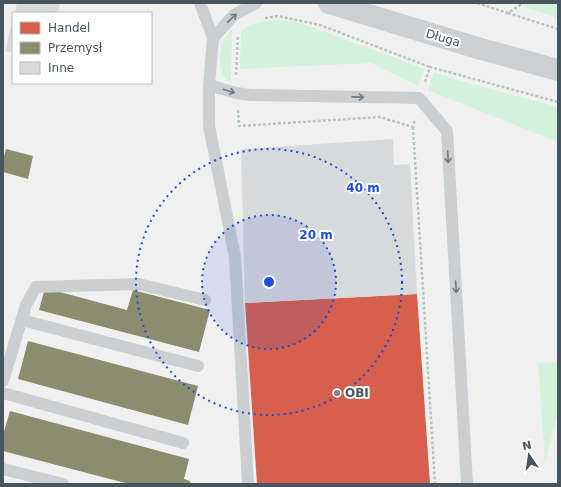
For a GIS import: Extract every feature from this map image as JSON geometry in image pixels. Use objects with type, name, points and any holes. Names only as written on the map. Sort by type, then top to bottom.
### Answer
[{"type":"street","name":"Długa","points":[[329,3],[481,49],[558,70]]},
{"type":"lane","points":[[200,3],[213,38],[209,126],[236,257],[248,484]]},
{"type":"lane","points":[[213,38],[234,15],[256,3]]},
{"type":"lane","points":[[210,85],[236,93],[250,95],[419,98],[447,131],[467,484]]},
{"type":"lane","points":[[3,381],[26,305],[36,286],[140,284],[205,300]]},
{"type":"lane","points":[[22,320],[198,366]]},
{"type":"lane","points":[[3,393],[183,443]]},
{"type":"lane","points":[[3,469],[63,484]]},
{"type":"path","points":[[477,3],[558,29]]},
{"type":"path","points":[[508,13],[523,3]]},
{"type":"path","points":[[262,19],[278,16],[320,25],[430,67],[558,102]]},
{"type":"path","points":[[424,86],[430,67]]},
{"type":"path","points":[[413,127],[435,484]]},
{"type":"green space","points":[[512,3],[558,3],[558,18]]},
{"type":"green space","points":[[279,20],[296,22],[317,29],[425,69],[418,86],[371,63],[240,69],[241,32],[244,28],[253,24]]},
{"type":"green space","points":[[232,28],[231,82],[223,75],[220,59],[223,42]]},
{"type":"green space","points":[[434,72],[460,81],[558,107],[558,142],[428,90]]},
{"type":"green space","points":[[558,362],[558,413],[545,462],[538,363]]},
{"type":"building: Handel","name":"OBI","points":[[417,294],[430,484],[257,484],[245,303]]},
{"type":"building: Przemysł","points":[[6,149],[33,156],[28,179],[3,172],[3,160]]},
{"type":"building: Przemysł","points":[[45,288],[127,310],[133,290],[210,310],[199,352],[39,310]]},
{"type":"building: Przemysł","points":[[28,341],[198,386],[188,425],[18,379]]},
{"type":"building: Przemysł","points":[[10,411],[189,459],[184,479],[190,481],[191,484],[129,484],[3,451],[3,435]]},
{"type":"building: Inne","points":[[17,3],[60,3],[58,12],[15,12]]},
{"type":"building: Inne","points":[[12,22],[12,53],[5,51]]},
{"type":"building: Inne","points":[[393,139],[394,165],[410,164],[417,294],[245,303],[241,149]]},
{"type":"place","name":"OBI","points":[[337,393]]}]
